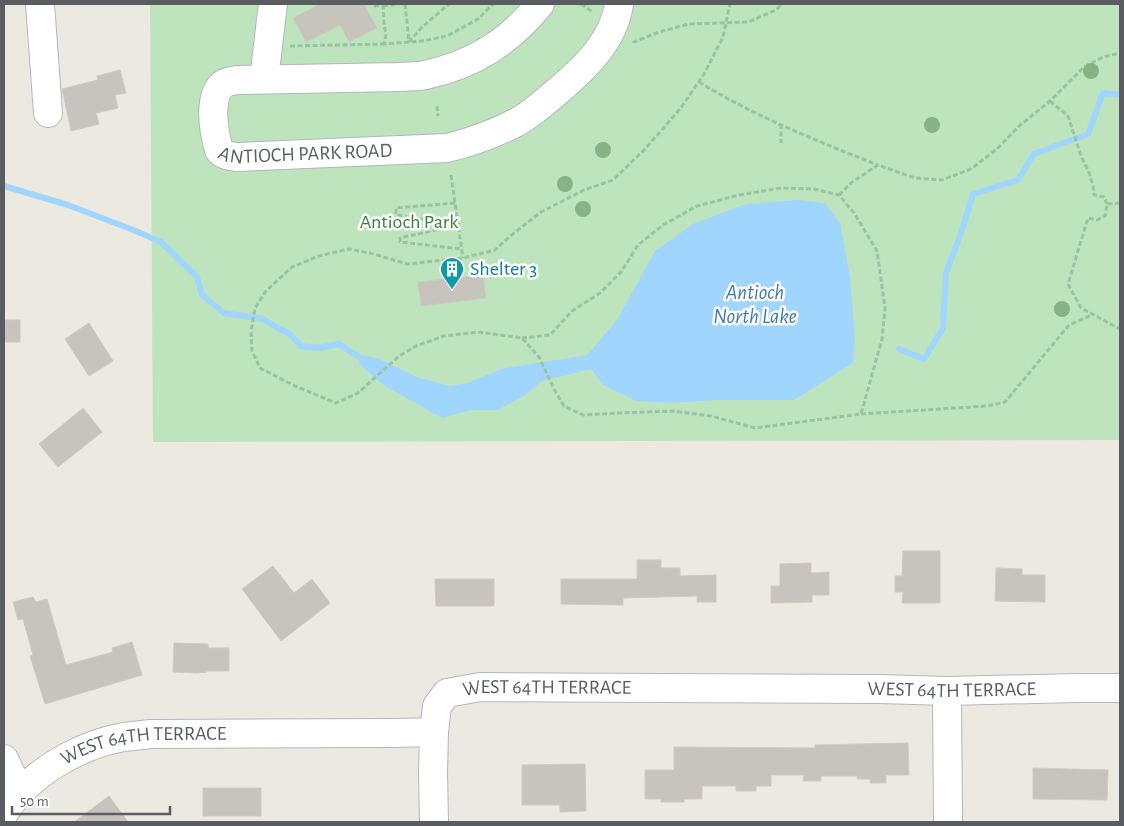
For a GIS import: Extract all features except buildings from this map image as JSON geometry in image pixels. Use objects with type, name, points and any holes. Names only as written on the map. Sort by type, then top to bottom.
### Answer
[{"type":"street","points":[[40,4],[48,113]]},
{"type":"street","points":[[264,79],[273,4]]},
{"type":"street","name":"ANTIOCH PARK ROAD","points":[[540,4],[508,38],[494,48],[464,63],[423,75],[264,79],[224,83],[215,98],[213,110],[214,126],[220,150],[225,155],[237,157],[447,148],[470,142],[499,131],[520,120],[543,104],[572,79],[595,55],[604,42],[616,15]]},
{"type":"street","name":"WEST 64TH TERRACE","points":[[12,803],[42,773],[76,752],[99,743],[124,737],[151,734],[434,732],[438,706],[447,693],[480,687],[947,691],[1120,688]]},
{"type":"street","points":[[947,691],[948,822]]},
{"type":"street","points":[[434,732],[434,822]]},
{"type":"street","points":[[4,759],[12,803]]},
{"type":"path","points":[[374,6],[398,4]]},
{"type":"path","points":[[406,4],[409,42]]},
{"type":"path","points":[[440,4],[441,11]]},
{"type":"path","points":[[409,42],[422,27],[449,4]]},
{"type":"path","points":[[268,43],[295,47],[384,44],[447,36],[478,19],[493,4]]},
{"type":"path","points":[[581,4],[616,15],[634,42],[659,32],[689,24],[748,22],[776,10],[782,4]]},
{"type":"path","points":[[730,4],[723,37],[699,82],[680,109],[645,149],[613,180],[584,190],[541,212],[508,237],[495,250],[463,258],[407,264],[349,249],[319,256],[292,267],[266,291],[256,308],[251,331],[252,351],[260,368],[295,386],[336,403],[358,393],[399,356],[416,346],[444,336],[478,332],[522,338],[550,335],[572,311],[600,292],[621,272],[638,246],[662,225],[697,206],[739,195],[781,188],[814,189],[839,195],[854,213],[877,251],[885,308],[882,339],[861,414]]},
{"type":"path","points":[[382,6],[386,34],[384,44]]},
{"type":"path","points":[[699,82],[724,97],[803,135],[915,178],[942,180],[970,169],[998,149],[1018,126],[1050,101],[1084,66],[1120,52]]},
{"type":"path","points":[[1050,101],[1068,116],[1081,156],[1088,170],[1094,194],[1104,197],[1107,204],[1105,216],[1097,220],[1088,218],[1068,284],[1081,308],[1120,329]]},
{"type":"path","points":[[437,106],[438,116]]},
{"type":"path","points":[[781,124],[781,143]]},
{"type":"path","points":[[839,195],[852,182],[878,165]]},
{"type":"path","points":[[451,175],[463,258]]},
{"type":"path","points":[[1107,204],[1120,202]]},
{"type":"path","points":[[455,203],[396,208],[396,215],[458,225]]},
{"type":"path","points":[[458,225],[400,238],[400,242],[462,249]]},
{"type":"path","points":[[522,338],[539,357],[554,390],[564,406],[583,415],[673,411],[711,416],[755,428],[861,414],[987,406],[1005,402],[1069,325],[1092,314]]},
{"type":"green space","name":"Antioch Park","points":[[150,4],[1120,4],[1120,440],[153,442]]},
{"type":"water","name":"Antioch North Lake","points":[[799,200],[825,203],[840,223],[850,277],[855,337],[853,363],[794,400],[719,400],[670,403],[636,401],[603,385],[591,369],[542,381],[524,396],[498,410],[470,410],[442,418],[385,386],[359,364],[362,355],[379,359],[417,377],[449,386],[468,383],[501,369],[587,355],[617,320],[655,251],[693,224],[746,204]]},
{"type":"waterway","points":[[899,349],[924,359],[943,328],[946,273],[973,194],[1018,180],[1034,154],[1088,134],[1103,93],[1120,95]]},
{"type":"waterway","points":[[4,186],[68,205],[161,242],[197,277],[202,295],[224,313],[263,319],[290,334],[301,346],[319,348],[339,344],[360,358]]},
{"type":"place","name":"Shelter 3","points":[[452,290]]}]
